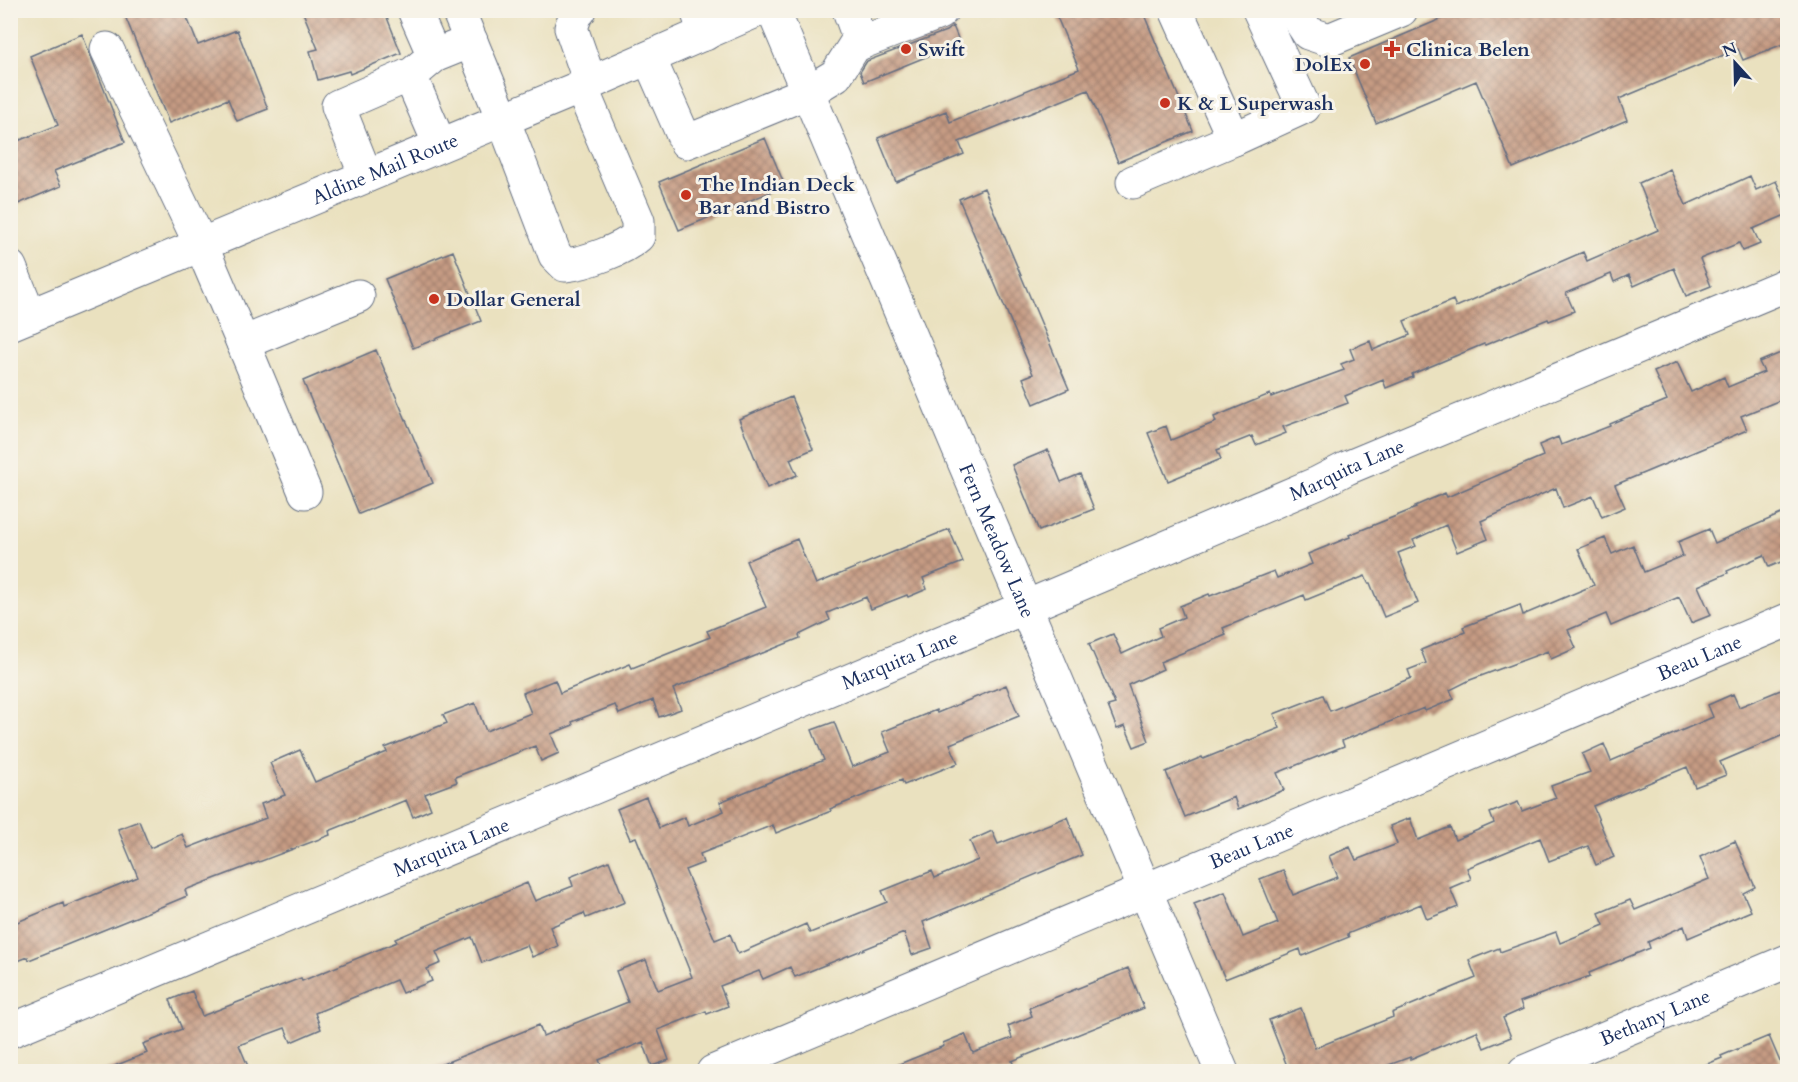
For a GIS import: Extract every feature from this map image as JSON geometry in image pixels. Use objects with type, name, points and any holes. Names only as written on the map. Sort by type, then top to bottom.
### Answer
[{"type":"street","points":[[414,10],[434,56]]},
{"type":"street","points":[[458,10],[555,255],[565,265],[579,264],[630,243],[638,236],[638,221],[586,85],[570,28],[580,10]]},
{"type":"street","name":"Aldine Mail Route","points":[[20,320],[649,58],[701,22],[758,10]]},
{"type":"street","name":"Fern Meadow Lane","points":[[773,10],[1222,1071]]},
{"type":"street","points":[[849,10],[861,43]]},
{"type":"street","points":[[649,58],[686,142],[808,92],[837,75],[855,45],[942,10]]},
{"type":"street","points":[[1176,10],[1234,139]]},
{"type":"street","points":[[1133,182],[1304,107],[1259,10]]},
{"type":"street","points":[[1293,10],[1308,33],[1329,40],[1401,10]]},
{"type":"street","points":[[366,176],[338,106],[409,76],[434,56],[471,41]]},
{"type":"street","points":[[107,49],[201,245],[305,492]]},
{"type":"street","points":[[409,76],[440,145]]},
{"type":"street","points":[[10,267],[20,320]]},
{"type":"street","name":"Marquita Lane","points":[[10,1031],[1026,608],[1318,483],[1347,468],[1788,284]]},
{"type":"street","points":[[243,343],[358,296]]},
{"type":"street","name":"Beau Lane","points":[[713,1071],[1788,620]]},
{"type":"street","name":"Bethany Lane","points":[[1524,1071],[1788,961]]},
{"type":"building","points":[[139,10],[184,10],[198,45],[237,30],[268,109],[237,121],[228,99],[169,123],[125,16]]},
{"type":"building","points":[[302,10],[384,10],[401,53],[350,74],[349,71],[318,80],[310,51],[318,49]]},
{"type":"building","points":[[1054,10],[1142,10],[1193,131],[1118,162],[1088,90],[959,142],[964,154],[896,182],[878,138],[946,111],[950,122],[1079,69]]},
{"type":"building","points":[[1462,10],[1788,10],[1788,42],[1743,60],[1738,49],[1619,99],[1627,120],[1513,168],[1476,81],[1376,123],[1349,58]]},
{"type":"building","points":[[953,26],[960,43],[864,82],[860,72],[867,61],[946,31]]},
{"type":"building","points":[[82,34],[125,142],[54,171],[61,186],[18,204],[10,185],[10,144],[58,125],[30,56]]},
{"type":"building","points":[[765,138],[785,186],[679,230],[659,182]]},
{"type":"building","points":[[1670,169],[1686,205],[1750,176],[1756,190],[1776,181],[1788,208],[1788,214],[1753,229],[1760,244],[1743,251],[1739,243],[1700,259],[1711,286],[1686,296],[1674,268],[1634,286],[1629,275],[1614,282],[1611,274],[1566,293],[1574,311],[1484,344],[1412,374],[1413,377],[1386,388],[1383,380],[1345,396],[1348,403],[1283,427],[1286,433],[1256,445],[1252,436],[1217,450],[1221,459],[1168,481],[1148,433],[1166,426],[1171,440],[1216,422],[1214,417],[1270,394],[1271,397],[1344,370],[1341,364],[1354,359],[1350,349],[1370,341],[1373,350],[1410,335],[1404,321],[1453,300],[1456,307],[1583,252],[1587,261],[1658,230],[1639,183]]},
{"type":"building","points":[[984,188],[1069,389],[1034,404],[1023,378],[1033,374],[959,199]]},
{"type":"building","points":[[453,251],[481,321],[413,348],[385,279]]},
{"type":"building","points":[[376,350],[433,483],[359,514],[303,381]]},
{"type":"building","points":[[1788,350],[1788,397],[1741,416],[1747,430],[1615,485],[1625,507],[1602,517],[1593,496],[1563,508],[1556,488],[1481,521],[1488,539],[1457,552],[1446,525],[1413,540],[1416,546],[1398,553],[1418,603],[1384,617],[1365,576],[1306,600],[1304,595],[1223,628],[1226,635],[1160,662],[1163,669],[1128,685],[1149,741],[1134,747],[1125,726],[1117,729],[1108,706],[1115,704],[1089,644],[1113,634],[1122,654],[1161,636],[1158,628],[1184,617],[1180,606],[1274,571],[1277,578],[1312,564],[1308,554],[1416,508],[1415,506],[1445,493],[1447,497],[1543,456],[1539,445],[1558,437],[1561,445],[1667,400],[1654,372],[1677,362],[1691,392],[1724,377],[1728,387],[1764,372],[1759,362]]},
{"type":"building","points":[[791,397],[813,449],[790,459],[797,475],[767,488],[739,419]]},
{"type":"building","points":[[1048,450],[1061,482],[1080,474],[1094,509],[1039,531],[1012,465]]},
{"type":"building","points":[[1788,511],[1788,559],[1769,567],[1764,555],[1698,586],[1711,615],[1691,623],[1679,597],[1611,626],[1606,614],[1568,630],[1576,648],[1551,659],[1548,651],[1470,680],[1450,690],[1454,699],[1425,711],[1424,708],[1342,741],[1344,746],[1277,773],[1284,790],[1238,809],[1234,797],[1185,817],[1166,772],[1280,728],[1274,714],[1323,695],[1330,711],[1411,678],[1408,670],[1426,663],[1421,650],[1465,632],[1463,627],[1520,605],[1523,615],[1594,585],[1578,549],[1605,538],[1612,554],[1633,545],[1644,572],[1683,556],[1678,542],[1709,529],[1715,543]]},
{"type":"building","points":[[949,529],[963,562],[923,578],[927,589],[871,609],[866,597],[827,613],[830,620],[799,635],[800,638],[673,689],[681,709],[659,717],[653,700],[619,714],[615,705],[572,722],[573,725],[551,734],[559,753],[541,761],[535,746],[455,777],[457,782],[425,794],[431,809],[413,817],[406,800],[329,831],[330,835],[185,890],[187,896],[163,906],[29,960],[28,957],[10,964],[10,925],[63,903],[64,907],[138,877],[118,829],[139,821],[150,848],[182,834],[188,848],[266,818],[261,804],[285,795],[270,763],[300,750],[315,782],[387,752],[385,748],[447,723],[443,715],[475,703],[486,731],[531,713],[523,693],[555,680],[560,693],[630,664],[632,668],[710,637],[707,631],[766,607],[746,561],[797,539],[816,584]]},
{"type":"building","points":[[1006,685],[1019,716],[950,744],[958,763],[904,785],[902,780],[776,833],[773,825],[700,854],[703,863],[685,870],[715,940],[730,934],[738,954],[806,924],[810,933],[887,902],[882,891],[932,871],[935,878],[978,860],[970,841],[992,831],[998,844],[1067,817],[1082,855],[923,922],[932,948],[912,955],[904,933],[795,977],[790,967],[763,979],[759,971],[720,986],[728,1006],[707,1014],[706,1011],[658,1030],[669,1060],[652,1066],[643,1042],[599,1060],[604,1071],[425,1071],[539,1025],[543,1036],[628,1002],[616,971],[646,960],[658,990],[692,977],[636,837],[630,839],[617,809],[646,797],[659,828],[685,817],[688,826],[724,811],[720,802],[824,760],[812,730],[834,722],[852,767],[890,752],[882,732]]},
{"type":"building","points":[[1788,687],[1788,733],[1720,762],[1726,775],[1695,787],[1687,767],[1593,806],[1614,857],[1596,865],[1588,846],[1549,861],[1540,838],[1467,868],[1471,879],[1450,888],[1458,907],[1427,919],[1421,904],[1347,934],[1349,937],[1302,956],[1300,949],[1225,979],[1194,904],[1225,892],[1243,937],[1278,923],[1260,879],[1283,870],[1293,895],[1338,877],[1329,856],[1350,847],[1356,860],[1397,844],[1390,826],[1410,818],[1418,840],[1450,827],[1455,840],[1494,823],[1490,813],[1518,802],[1522,811],[1556,798],[1551,786],[1590,772],[1582,754],[1604,744],[1611,761],[1713,717],[1708,705],[1733,694],[1739,707]]},
{"type":"building","points":[[1735,841],[1755,887],[1743,893],[1751,911],[1688,938],[1684,926],[1648,942],[1650,948],[1589,973],[1590,976],[1520,1002],[1523,1009],[1503,1018],[1511,1037],[1484,1048],[1477,1031],[1410,1059],[1410,1057],[1373,1071],[1289,1071],[1269,1020],[1301,1008],[1315,1048],[1393,1017],[1392,1013],[1476,978],[1469,960],[1499,948],[1500,952],[1556,932],[1560,943],[1604,925],[1599,913],[1630,900],[1635,910],[1709,879],[1700,857]]},
{"type":"building","points":[[609,861],[625,902],[586,918],[584,913],[550,927],[558,946],[532,957],[527,945],[482,963],[472,937],[436,952],[441,963],[427,969],[432,981],[402,993],[396,980],[315,1013],[321,1029],[291,1042],[285,1028],[239,1045],[250,1071],[102,1071],[147,1053],[143,1044],[182,1029],[170,1000],[192,991],[202,1016],[301,978],[302,981],[397,942],[395,939],[527,883],[535,901],[573,886],[570,877]]},
{"type":"building","points":[[1128,968],[1144,1008],[1012,1061],[1016,1071],[882,1071],[944,1046],[943,1043],[965,1034],[973,1053],[1012,1038],[1008,1026],[1032,1016],[1029,1008]]},
{"type":"building","points":[[1769,1036],[1784,1071],[1690,1071],[1722,1058],[1721,1056]]},
{"type":"place","name":"Swift","points":[[906,49]]},
{"type":"place","name":"Clinica Belen","points":[[1392,49]]},
{"type":"place","name":"DolEx","points":[[1365,64]]},
{"type":"place","name":"K & L Superwash","points":[[1165,103]]},
{"type":"place","name":"The Indian Deck Bar and Bistro","points":[[686,195]]},
{"type":"place","name":"Dollar General","points":[[434,299]]}]
